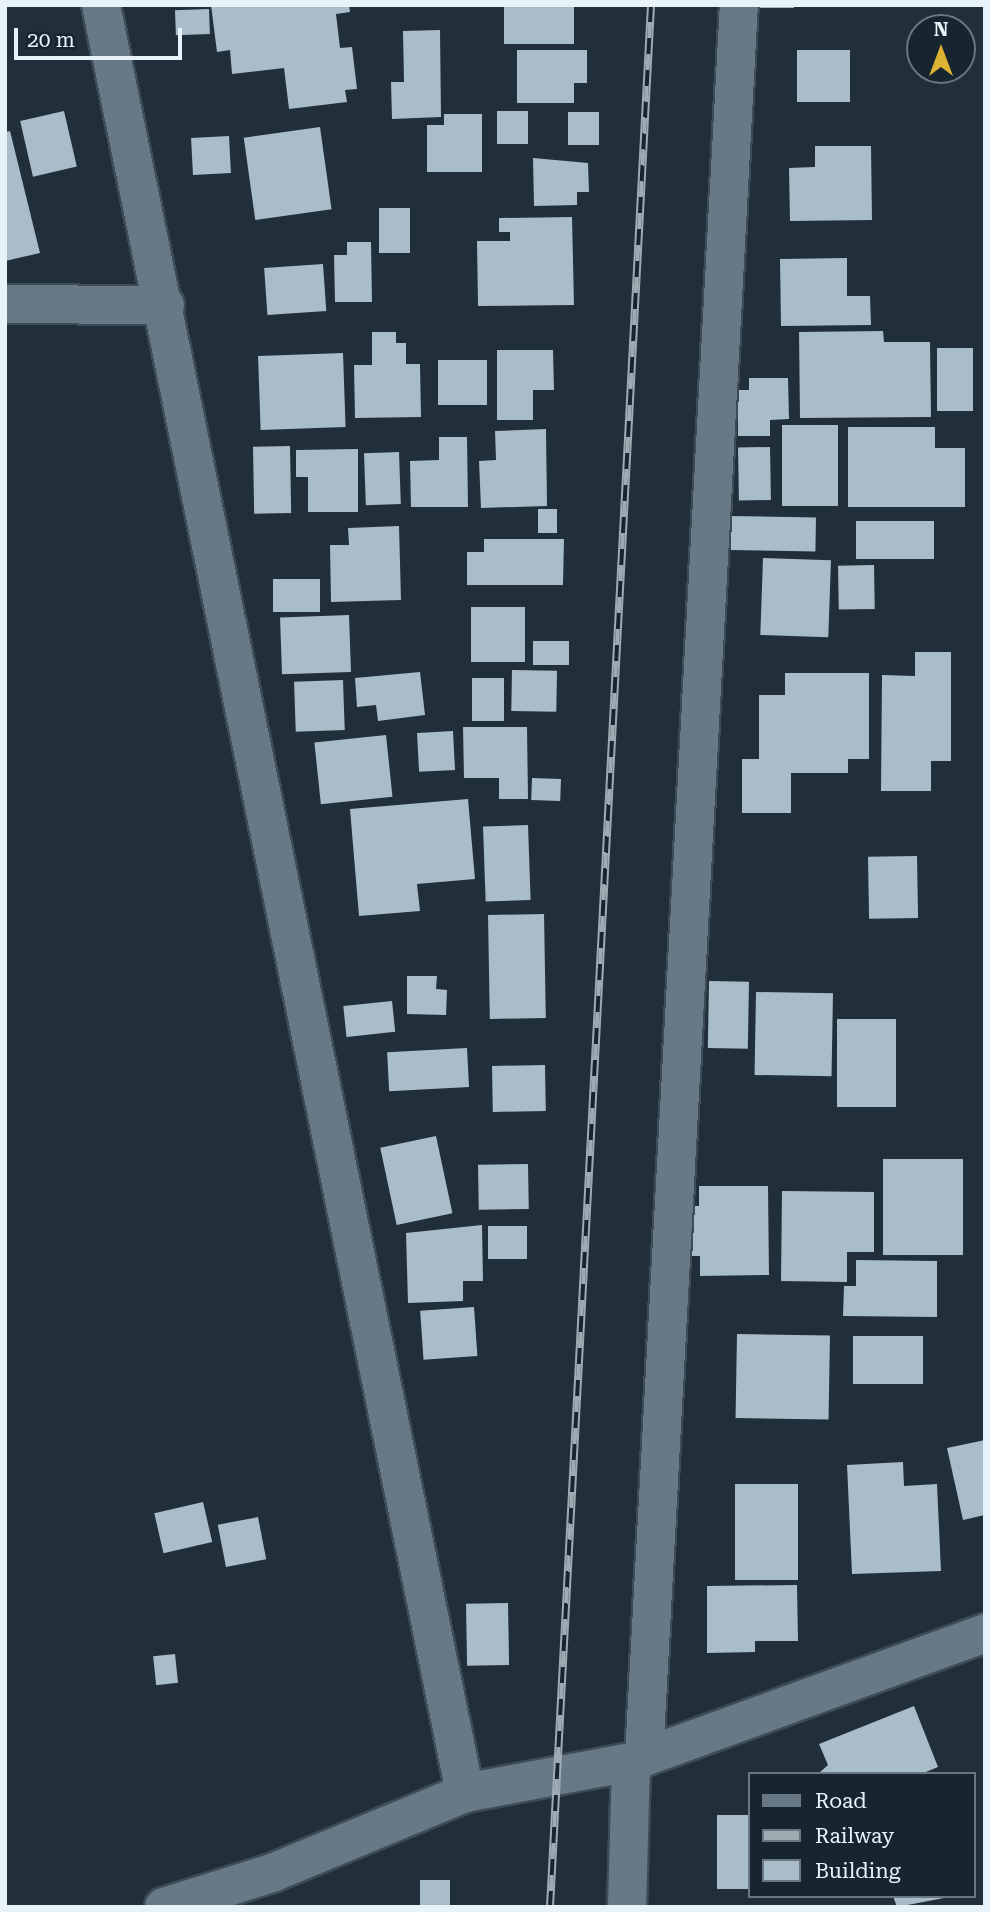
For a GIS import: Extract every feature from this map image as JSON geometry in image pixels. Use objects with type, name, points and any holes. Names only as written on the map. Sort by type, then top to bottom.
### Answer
[{"type":"street","points":[[101,5],[165,305],[318,1093],[465,1793]]},
{"type":"street","points":[[627,1907],[739,5]]},
{"type":"street","points":[[5,304],[165,305]]},
{"type":"street","points":[[163,1907],[272,1873],[465,1793],[637,1760],[985,1633]]},
{"type":"building","points":[[211,5],[349,5],[350,12],[336,14],[340,48],[352,47],[357,89],[345,90],[347,102],[289,109],[284,68],[232,74],[230,50],[217,52]]},
{"type":"building","points":[[504,5],[574,5],[574,44],[504,44]]},
{"type":"building","points":[[760,5],[794,5],[794,8],[760,8]]},
{"type":"building","points":[[209,9],[210,34],[176,35],[175,10]]},
{"type":"building","points":[[440,30],[441,117],[392,119],[391,82],[404,82],[403,31]]},
{"type":"building","points":[[517,50],[587,50],[587,83],[574,83],[574,103],[517,103]]},
{"type":"building","points":[[797,50],[850,50],[850,102],[797,102]]},
{"type":"building","points":[[64,111],[77,167],[33,177],[20,121]]},
{"type":"building","points":[[497,111],[528,111],[528,144],[497,144]]},
{"type":"building","points":[[568,112],[599,112],[599,145],[568,145]]},
{"type":"building","points":[[444,114],[482,114],[482,172],[427,172],[427,125],[444,125]]},
{"type":"building","points":[[320,127],[332,209],[255,220],[244,138]]},
{"type":"building","points":[[10,131],[40,253],[5,261],[5,132]]},
{"type":"building","points":[[229,136],[231,173],[193,175],[191,138]]},
{"type":"building","points":[[815,146],[871,146],[872,220],[790,221],[789,168],[815,167]]},
{"type":"building","points":[[533,158],[588,163],[589,192],[577,192],[577,205],[534,206]]},
{"type":"building","points":[[379,208],[410,208],[410,253],[379,253]]},
{"type":"building","points":[[572,217],[574,305],[478,306],[477,241],[510,241],[510,232],[499,232],[499,218]]},
{"type":"building","points":[[347,242],[371,242],[372,302],[335,302],[334,255],[347,255]]},
{"type":"building","points":[[847,258],[847,296],[870,296],[871,325],[781,326],[780,259]]},
{"type":"building","points":[[323,264],[326,311],[267,315],[264,268]]},
{"type":"building","points":[[883,331],[884,342],[930,342],[931,417],[800,418],[799,332]]},
{"type":"building","points":[[372,332],[396,332],[396,343],[406,343],[406,364],[420,364],[421,417],[355,418],[354,365],[372,365]]},
{"type":"building","points":[[937,348],[973,348],[973,411],[937,411]]},
{"type":"building","points":[[497,350],[553,350],[554,390],[533,390],[533,420],[497,420]]},
{"type":"building","points":[[343,353],[346,427],[261,430],[258,356]]},
{"type":"building","points":[[438,360],[487,360],[487,405],[438,405]]},
{"type":"building","points":[[749,378],[788,378],[789,419],[770,420],[770,436],[738,436],[738,390],[749,390]]},
{"type":"building","points":[[782,425],[838,425],[838,506],[782,506]]},
{"type":"building","points":[[848,427],[935,427],[935,448],[965,448],[965,507],[848,507]]},
{"type":"building","points":[[546,429],[547,506],[481,508],[479,461],[496,460],[495,431]]},
{"type":"building","points":[[439,437],[467,437],[468,507],[411,507],[410,461],[439,460]]},
{"type":"building","points":[[290,446],[291,513],[254,514],[253,447]]},
{"type":"building","points":[[770,447],[771,500],[739,501],[738,448]]},
{"type":"building","points":[[358,449],[358,512],[308,512],[308,477],[296,477],[296,450]]},
{"type":"building","points":[[399,452],[401,504],[366,505],[364,453]]},
{"type":"building","points":[[538,509],[557,509],[557,533],[538,533]]},
{"type":"building","points":[[729,516],[816,518],[815,552],[728,550]]},
{"type":"building","points":[[856,521],[934,521],[934,559],[856,559]]},
{"type":"building","points":[[399,526],[401,600],[331,602],[330,545],[349,545],[348,528]]},
{"type":"building","points":[[484,539],[564,539],[563,585],[467,585],[467,552],[484,552]]},
{"type":"building","points":[[763,558],[831,560],[828,637],[760,635]]},
{"type":"building","points":[[874,565],[875,609],[839,610],[838,566]]},
{"type":"building","points":[[273,579],[320,579],[320,612],[273,612]]},
{"type":"building","points":[[471,607],[525,607],[525,662],[471,662]]},
{"type":"building","points":[[349,615],[351,672],[282,674],[280,617]]},
{"type":"building","points":[[533,641],[569,641],[569,665],[533,665]]},
{"type":"building","points":[[915,652],[951,652],[951,761],[931,761],[931,791],[881,791],[882,675],[915,676]]},
{"type":"building","points":[[512,670],[557,671],[556,712],[511,711]]},
{"type":"building","points":[[420,672],[425,715],[378,721],[376,705],[357,707],[355,678]]},
{"type":"building","points":[[785,673],[869,673],[869,759],[848,759],[848,773],[791,773],[791,813],[742,813],[742,759],[759,759],[759,695],[785,695]]},
{"type":"building","points":[[472,678],[504,678],[504,721],[472,721]]},
{"type":"building","points":[[343,680],[345,730],[296,732],[294,682]]},
{"type":"building","points":[[463,727],[527,727],[528,799],[499,799],[499,778],[464,778]]},
{"type":"building","points":[[453,731],[455,770],[419,772],[417,733]]},
{"type":"building","points":[[386,735],[392,797],[321,804],[314,743]]},
{"type":"building","points":[[532,778],[561,779],[560,801],[531,800]]},
{"type":"building","points":[[468,799],[475,879],[417,884],[420,911],[359,916],[350,809]]},
{"type":"building","points":[[528,825],[531,900],[486,902],[483,827]]},
{"type":"building","points":[[917,856],[918,918],[869,919],[868,857]]},
{"type":"building","points":[[544,914],[546,1018],[490,1019],[488,915]]},
{"type":"building","points":[[407,976],[437,976],[436,989],[447,990],[446,1015],[407,1014]]},
{"type":"building","points":[[709,981],[749,982],[748,1049],[708,1048]]},
{"type":"building","points":[[756,992],[833,993],[832,1076],[755,1075]]},
{"type":"building","points":[[392,1001],[395,1032],[347,1037],[343,1006]]},
{"type":"building","points":[[837,1019],[896,1019],[896,1107],[837,1107]]},
{"type":"building","points":[[467,1048],[469,1087],[389,1091],[387,1052]]},
{"type":"building","points":[[545,1065],[546,1111],[493,1112],[492,1066]]},
{"type":"building","points":[[436,1136],[452,1213],[397,1225],[380,1148]]},
{"type":"building","points":[[883,1159],[963,1159],[963,1255],[883,1255]]},
{"type":"building","points":[[528,1164],[529,1209],[479,1210],[478,1165]]},
{"type":"building","points":[[699,1186],[768,1186],[769,1275],[700,1276],[700,1256],[682,1256],[682,1206],[699,1206]]},
{"type":"building","points":[[782,1191],[874,1192],[874,1252],[847,1252],[847,1282],[781,1281]]},
{"type":"building","points":[[482,1225],[483,1281],[463,1281],[463,1301],[408,1303],[406,1233]]},
{"type":"building","points":[[488,1226],[527,1226],[527,1259],[488,1259]]},
{"type":"building","points":[[856,1260],[937,1261],[937,1317],[843,1316],[844,1286],[856,1286]]},
{"type":"building","points":[[474,1307],[477,1356],[424,1360],[420,1311]]},
{"type":"building","points":[[737,1334],[830,1336],[829,1420],[736,1418]]},
{"type":"building","points":[[853,1336],[923,1336],[923,1384],[853,1384]]},
{"type":"building","points":[[985,1440],[985,1515],[963,1520],[947,1448]]},
{"type":"building","points":[[903,1462],[904,1486],[937,1484],[941,1571],[852,1574],[847,1465]]},
{"type":"building","points":[[735,1484],[798,1484],[798,1580],[735,1580]]},
{"type":"building","points":[[203,1502],[212,1542],[164,1553],[154,1513]]},
{"type":"building","points":[[258,1517],[266,1559],[226,1567],[218,1525]]},
{"type":"building","points":[[797,1585],[798,1641],[755,1641],[755,1652],[707,1653],[707,1586]]},
{"type":"building","points":[[508,1603],[509,1665],[467,1666],[466,1604]]},
{"type":"building","points":[[175,1654],[178,1683],[156,1685],[153,1656]]},
{"type":"building","points":[[914,1706],[938,1767],[926,1772],[820,1772],[828,1765],[819,1744]]},
{"type":"building","points":[[717,1815],[748,1815],[748,1889],[717,1889]]},
{"type":"building","points":[[420,1880],[450,1880],[450,1907],[420,1907]]},
{"type":"building","points":[[894,1898],[944,1898],[897,1907]]},
{"type":"railway","points":[[550,1907],[651,5]]}]
